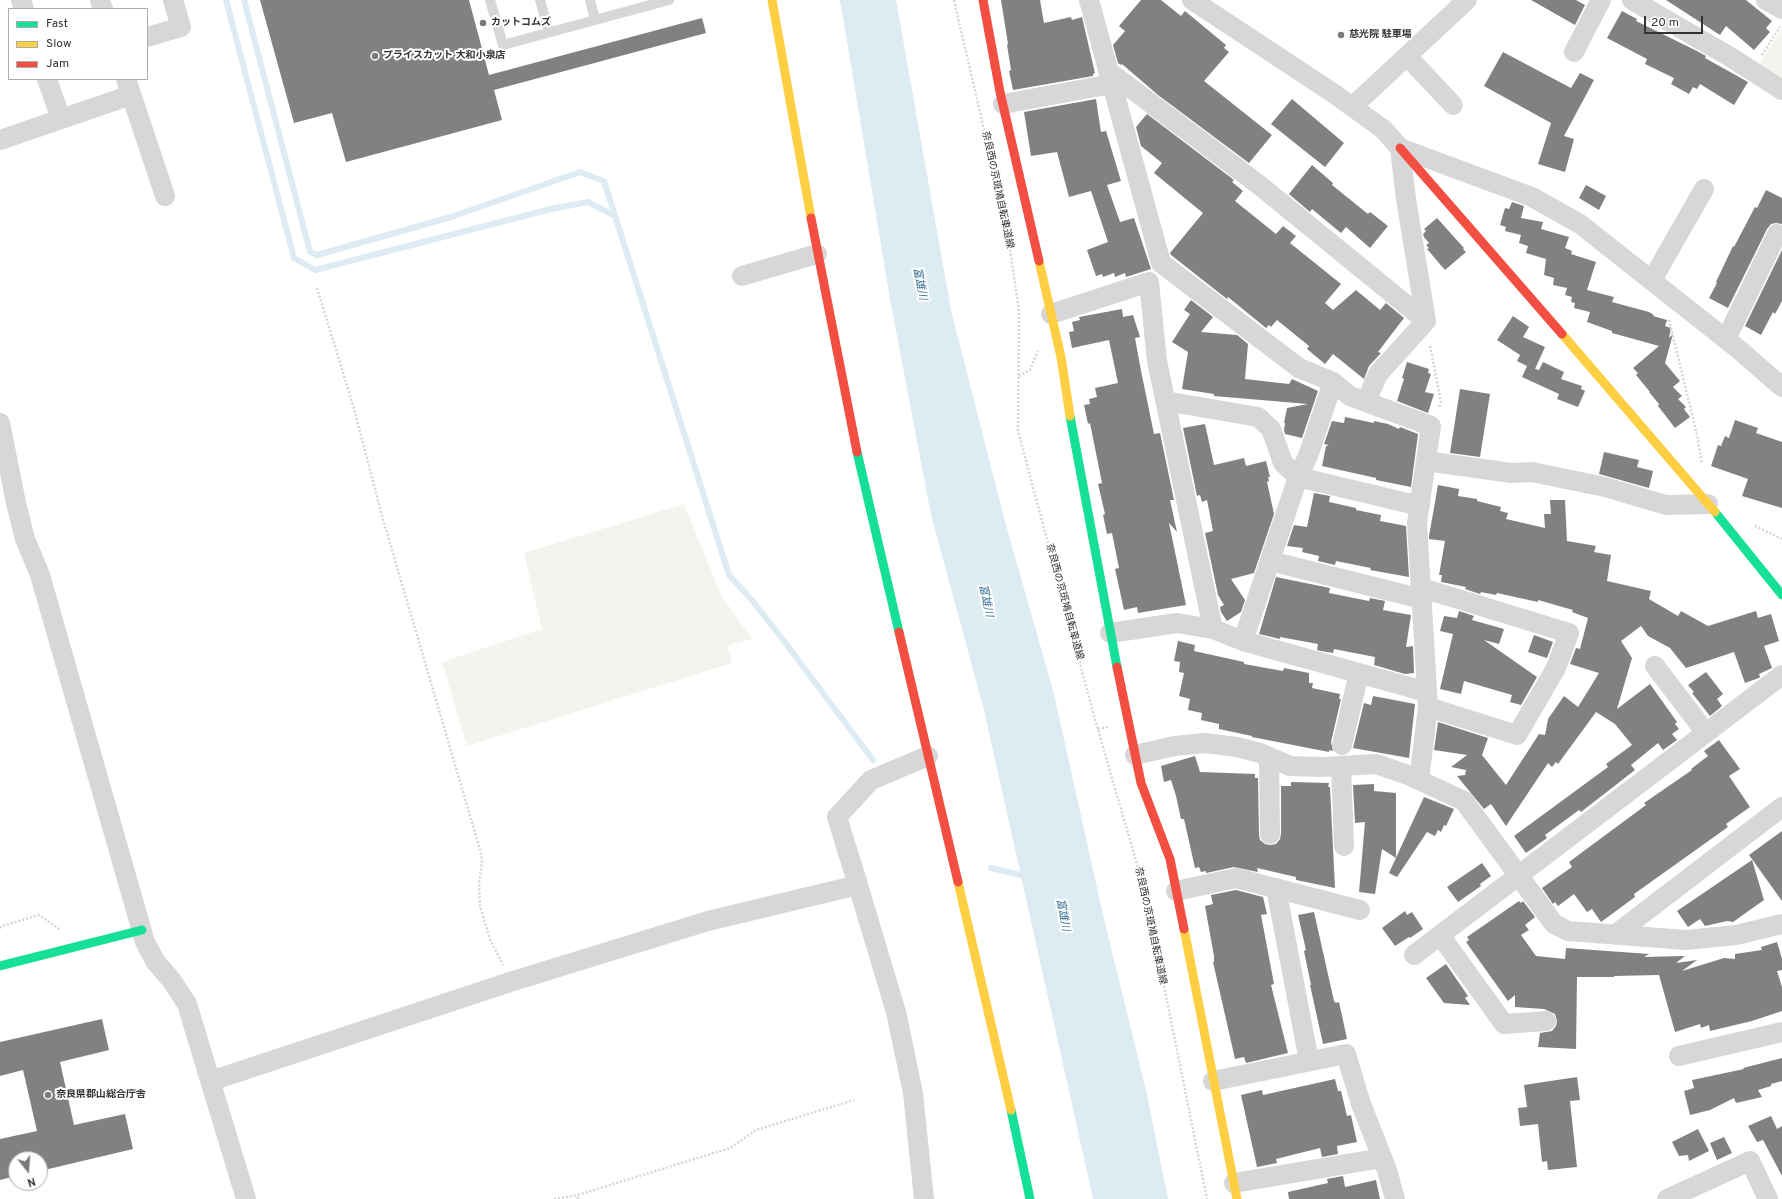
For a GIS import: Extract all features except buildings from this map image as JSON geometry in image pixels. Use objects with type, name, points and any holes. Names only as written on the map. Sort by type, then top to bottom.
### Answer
[{"type":"street","points":[[148,37],[181,27],[173,0]]},
{"type":"street","points":[[772,0],[817,254],[855,444],[1004,1077],[1030,1199]]},
{"type":"street","points":[[983,0],[1003,104],[1060,357],[1110,633],[1135,755],[1141,783],[1170,859],[1235,1191],[1382,1158]]},
{"type":"street","points":[[1089,0],[1162,263],[1299,368],[1333,382],[1350,396],[1431,426],[1417,523],[1428,699],[1419,780]]},
{"type":"street","points":[[1192,0],[1383,129],[1743,544],[1782,595]]},
{"type":"street","points":[[1352,107],[1467,0]]},
{"type":"street","points":[[1574,52],[1601,0]]},
{"type":"street","points":[[1632,0],[1782,90]]},
{"type":"street","points":[[1766,0],[1782,10]]},
{"type":"street","points":[[1407,56],[1453,105]]},
{"type":"street","points":[[1003,104],[1110,77]]},
{"type":"street","points":[[1110,77],[1258,184],[1426,321]]},
{"type":"street","points":[[47,80],[61,119]]},
{"type":"street","points":[[0,140],[61,119],[129,87],[165,196]]},
{"type":"street","points":[[1400,148],[1406,199],[1426,321]]},
{"type":"street","points":[[1400,148],[1532,197],[1580,224],[1726,339],[1782,387]]},
{"type":"street","points":[[1652,280],[1704,189]]},
{"type":"street","points":[[1726,339],[1777,234]]},
{"type":"street","points":[[742,276],[817,254]]},
{"type":"street","points":[[1051,314],[1149,282],[1157,361],[1212,629]]},
{"type":"street","points":[[1366,402],[1378,374],[1426,321]]},
{"type":"street","points":[[1243,641],[1298,477],[1308,456],[1333,382]]},
{"type":"street","points":[[1165,402],[1258,417],[1271,429],[1283,463],[1298,477],[1420,506]]},
{"type":"street","points":[[0,423],[23,532],[40,575],[145,942],[154,961],[172,981],[187,1004],[246,1199]]},
{"type":"street","points":[[1426,461],[1511,473],[1532,472],[1605,487],[1666,505],[1708,504]]},
{"type":"street","points":[[1110,633],[1177,623],[1212,629],[1243,641],[1359,673],[1517,735],[1556,668],[1569,633],[1422,594],[1270,561]]},
{"type":"street","points":[[1655,666],[1706,733]]},
{"type":"street","points":[[1342,745],[1359,673]]},
{"type":"street","points":[[1414,955],[1782,675]]},
{"type":"street","points":[[1135,755],[1174,746],[1205,743],[1237,747],[1269,757],[1290,766],[1376,764],[1419,780],[1464,802],[1554,924],[1568,931],[1686,940],[1736,935],[1782,924]]},
{"type":"street","points":[[924,1199],[913,1093],[896,1012],[837,817],[872,780],[928,756]]},
{"type":"street","points":[[1269,757],[1270,834]]},
{"type":"street","points":[[1341,766],[1344,846]]},
{"type":"street","points":[[1616,934],[1782,807]]},
{"type":"street","points":[[1176,891],[1236,878],[1360,910]]},
{"type":"street","points":[[211,1081],[510,982],[708,921],[858,885]]},
{"type":"street","points":[[1276,888],[1309,1061]]},
{"type":"street","points":[[0,966],[142,930]]},
{"type":"street","points":[[1440,935],[1504,1024],[1546,1022]]},
{"type":"street","points":[[1679,1056],[1782,1032]]},
{"type":"street","points":[[1213,1081],[1346,1054],[1361,1104],[1382,1158],[1395,1199]]},
{"type":"street","points":[[1667,1199],[1750,1161],[1768,1199]]},
{"type":"lane","points":[[490,0],[503,45],[595,20],[639,4],[669,0]]},
{"type":"lane","points":[[540,0],[549,32]]},
{"type":"lane","points":[[590,0],[595,20]]},
{"type":"path","name":"奈良西の京斑鳩自転車道線","points":[[954,0],[1008,229],[1019,311],[1018,431],[1094,716],[1145,892],[1207,1199]]},
{"type":"path","points":[[1752,71],[1782,24]]},
{"type":"path","points":[[317,288],[353,405],[382,516],[482,854],[479,895],[484,922],[510,982]]},
{"type":"path","points":[[1669,319],[1697,435],[1702,466]]},
{"type":"path","points":[[1426,321],[1441,402],[1438,416],[1431,426]]},
{"type":"path","points":[[0,928],[2,926],[39,916],[59,929],[66,927]]},
{"type":"path","points":[[554,1199],[578,1194],[730,1148],[756,1130],[854,1100]]},
{"type":"path","points":[[578,1194],[578,1199]]},
{"type":"shaded area","points":[[1782,29],[1782,79],[1759,64]]},
{"type":"shaded area","points":[[684,504],[721,595],[752,639],[727,646],[732,663],[467,746],[442,662],[542,629],[524,553]]},
{"type":"water","name":"富雄川","points":[[840,0],[896,0],[951,310],[1004,518],[1054,694],[1104,919],[1146,1090],[1168,1199],[1093,1199],[984,710],[931,515],[890,299]]},
{"type":"waterway","points":[[226,0],[294,258],[315,270],[551,209],[588,202],[615,216]]},
{"type":"waterway","points":[[244,0],[310,252],[317,255],[451,217],[580,172],[604,181],[729,575],[751,599],[784,641],[873,760]]},
{"type":"waterway","points":[[991,868],[1029,877]]},
{"type":"traffic: fast","points":[[1070,416],[1117,667]]},
{"type":"traffic: fast","points":[[857,452],[899,632]]},
{"type":"traffic: fast","points":[[1715,512],[1782,595]]},
{"type":"traffic: fast","points":[[0,966],[142,930]]},
{"type":"traffic: fast","points":[[1011,1110],[1030,1199]]},
{"type":"traffic: slow","points":[[772,0],[811,218]]},
{"type":"traffic: slow","points":[[1039,261],[1061,357],[1070,416]]},
{"type":"traffic: slow","points":[[1562,334],[1715,512]]},
{"type":"traffic: slow","points":[[958,882],[1011,1110]]},
{"type":"traffic: slow","points":[[1184,929],[1237,1199]]},
{"type":"traffic: jam","points":[[983,0],[1000,92],[1039,261]]},
{"type":"traffic: jam","points":[[1400,148],[1562,334]]},
{"type":"traffic: jam","points":[[811,218],[857,452]]},
{"type":"traffic: jam","points":[[899,632],[958,882]]},
{"type":"traffic: jam","points":[[1117,667],[1141,783],[1170,859],[1184,929]]},
{"type":"place","name":"カットコムズ","points":[[483,23]]},
{"type":"place","name":"慈光院 駐車場","points":[[1341,35]]},
{"type":"place","name":"プライスカット 大和小泉店","points":[[375,56]]},
{"type":"place","name":"奈良県郡山総合庁舎","points":[[48,1095]]}]
